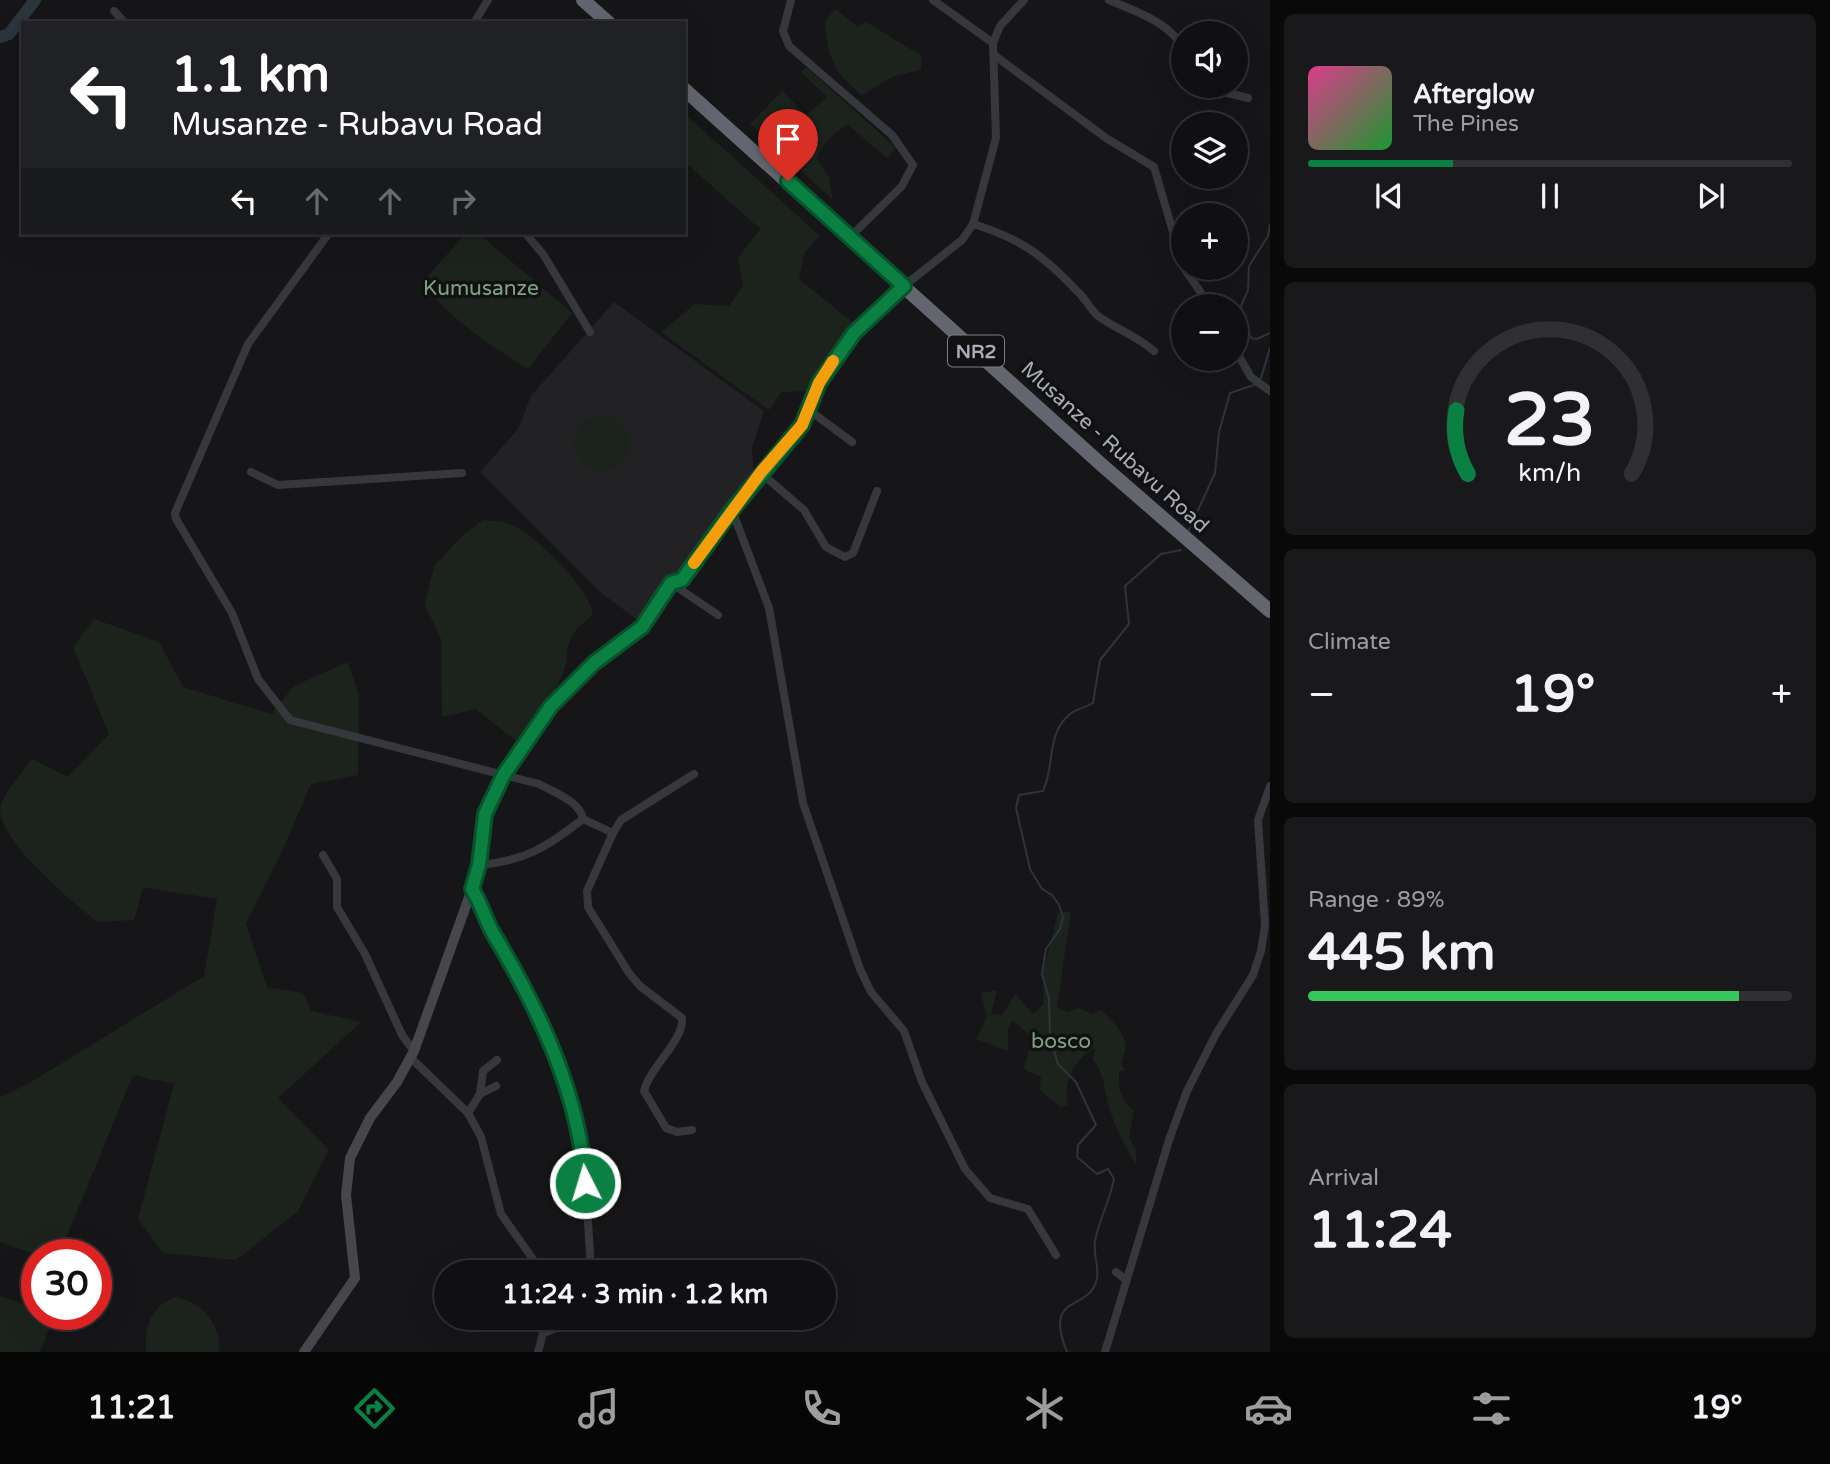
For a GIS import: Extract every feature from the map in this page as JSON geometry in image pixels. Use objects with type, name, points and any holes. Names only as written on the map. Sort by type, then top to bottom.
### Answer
[{"type":"highway","points":[[583,0],[607,21]]},
{"type":"highway","name":"Musanze - Rubavu Road","points":[[686,91],[1103,466],[1270,611]]},
{"type":"main road","points":[[304,1352],[355,1278],[346,1195],[350,1158],[370,1118],[412,1054],[472,889],[479,865],[485,814],[503,776],[551,706],[594,663],[642,627],[671,583],[682,580],[761,472],[793,438],[809,410],[819,383],[854,333],[904,286]]},
{"type":"street","points":[[475,21],[488,0]]},
{"type":"street","points":[[790,0],[783,31],[789,46],[892,135],[913,165],[902,186],[849,237]]},
{"type":"street","points":[[933,0],[993,43]]},
{"type":"street","points":[[904,286],[962,240],[973,224],[996,138],[993,43],[1000,26],[1024,0]]},
{"type":"street","points":[[1109,0],[1151,19],[1171,34]]},
{"type":"street","points":[[114,11],[123,21]]},
{"type":"street","points":[[994,55],[1063,108],[1155,169],[1171,223]]},
{"type":"street","points":[[973,224],[1011,236],[1036,251],[1077,290],[1099,316],[1130,332],[1154,351]]},
{"type":"street","points":[[328,235],[247,344],[175,513],[176,519],[232,613],[258,679],[290,720],[538,784],[572,802],[582,812],[583,819]]},
{"type":"street","points":[[527,235],[543,254],[590,332]]},
{"type":"street","points":[[1248,371],[1251,377],[1270,391]]},
{"type":"street","points":[[809,410],[852,442]]},
{"type":"street","points":[[251,472],[278,485],[462,473]]},
{"type":"street","points":[[761,472],[804,510],[826,547],[845,557],[853,553],[877,491]]},
{"type":"street","points":[[732,510],[769,608],[803,803],[860,969],[871,992],[904,1031],[922,1082],[965,1169],[990,1198],[1028,1209],[1056,1255]]},
{"type":"street","points":[[671,583],[718,615]]},
{"type":"street","points":[[692,1130],[677,1132],[666,1128],[644,1091],[653,1067],[676,1039],[682,1018],[640,986],[629,973],[588,907],[587,891],[621,820],[694,774]]},
{"type":"street","points":[[1105,1352],[1186,1091],[1216,1034],[1253,975],[1261,951],[1265,925],[1258,820],[1270,786]]},
{"type":"street","points":[[583,819],[613,832]]},
{"type":"street","points":[[479,865],[511,862],[548,846],[583,819]]},
{"type":"street","points":[[323,855],[337,879],[337,907],[365,954],[402,1035],[412,1054],[468,1113],[481,1137],[499,1209],[533,1260]]},
{"type":"street","points":[[472,889],[541,1023],[564,1082],[584,1155],[591,1260]]},
{"type":"street","points":[[481,1094],[483,1072],[497,1060]]},
{"type":"street","points":[[468,1113],[481,1094],[496,1086]]},
{"type":"street","points":[[1116,1272],[1126,1280]]},
{"type":"street","points":[[538,1352],[545,1330]]},
{"type":"street","points":[[544,1333],[551,1330]]},
{"type":"shaded area","points":[[614,302],[764,411],[752,448],[754,478],[722,512],[652,607],[638,620],[601,593],[480,472],[518,429],[531,396]]},
{"type":"green space","points":[[835,9],[858,27],[866,22],[922,56],[921,70],[894,76],[862,95],[845,79],[830,55],[825,22]]},
{"type":"green space","points":[[807,68],[896,148],[887,158],[847,124],[838,131],[825,144],[817,159],[829,177],[833,200],[750,124],[782,91],[806,115],[827,97],[801,72]]},
{"type":"green space","points":[[686,115],[820,236],[804,253],[799,279],[852,322],[822,366],[811,391],[781,392],[769,410],[661,332],[695,304],[729,306],[743,286],[738,258],[760,229],[686,163]]},
{"type":"green space","name":"Kumusanze","points":[[464,235],[480,235],[572,313],[528,369],[471,330],[445,309],[421,284]]},
{"type":"green space","points":[[596,415],[608,415],[618,419],[626,427],[630,443],[626,459],[618,467],[608,471],[596,471],[586,467],[578,459],[574,449],[574,437],[578,427],[586,419]]},
{"type":"green space","points":[[483,520],[510,524],[547,551],[583,592],[593,615],[574,633],[558,684],[549,700],[516,741],[476,709],[442,717],[441,639],[425,605],[434,566],[463,535]]},
{"type":"green space","points":[[94,619],[159,642],[183,687],[271,714],[294,686],[348,662],[359,695],[358,775],[311,784],[279,858],[246,924],[267,987],[303,993],[311,1011],[361,1022],[278,1098],[329,1150],[298,1211],[236,1260],[163,1253],[138,1219],[174,1084],[133,1075],[66,1239],[21,1239],[21,1249],[0,1242],[0,1097],[28,1084],[204,976],[217,899],[143,887],[134,920],[98,922],[40,871],[24,854],[3,823],[0,809],[2,803],[32,759],[68,777],[109,734],[73,647]]},
{"type":"green space","name":"bosco","points":[[1071,911],[1057,1007],[1068,1012],[1078,1008],[1093,1014],[1101,1010],[1121,1033],[1125,1046],[1121,1061],[1125,1071],[1119,1071],[1120,1088],[1125,1102],[1134,1110],[1129,1137],[1136,1151],[1136,1164],[1111,1114],[1102,1077],[1093,1060],[1095,1048],[1076,1065],[1067,1088],[1068,1105],[1061,1107],[1040,1090],[1041,1077],[1024,1069],[1032,1038],[1013,1020],[1008,1028],[1008,1051],[976,1039],[987,1018],[981,993],[997,990],[991,1014],[1002,1015],[1015,994],[1033,1014],[1044,1004],[1043,973],[1058,913]]},
{"type":"green space","points":[[0,1296],[21,1304],[21,1330],[49,1330],[40,1352],[0,1352]]},
{"type":"green space","points":[[175,1297],[193,1303],[208,1316],[217,1333],[219,1352],[146,1352],[146,1334],[150,1319],[159,1307]]},
{"type":"waterway","points":[[0,37],[9,34],[35,0]]},
{"type":"waterway","points":[[1270,225],[1268,236],[1249,266],[1248,290],[1238,313],[1251,338],[1257,339],[1270,333]]},
{"type":"waterway","points":[[1261,378],[1270,348]]},
{"type":"waterway","points":[[1188,532],[1215,473],[1219,432],[1230,393],[1257,384]]},
{"type":"waterway","points":[[1067,1352],[1060,1320],[1070,1305],[1093,1289],[1097,1278],[1095,1241],[1114,1179],[1108,1169],[1097,1174],[1077,1157],[1078,1145],[1096,1125],[1076,1082],[1058,1064],[1050,1037],[1049,999],[1042,974],[1046,949],[1060,929],[1063,917],[1059,905],[1052,895],[1042,889],[1030,869],[1016,808],[1019,795],[1043,791],[1054,741],[1062,723],[1071,713],[1093,703],[1100,660],[1129,624],[1125,586],[1161,554],[1181,550]]},
{"type":"slow traffic","points":[[694,563],[761,472],[802,425],[819,383],[833,361]]},
{"type":"route","points":[[585,1183],[584,1155],[564,1082],[541,1023],[472,889],[479,865],[485,814],[503,776],[551,706],[594,663],[642,627],[671,583],[682,580],[761,472],[793,438],[812,404],[819,383],[854,333],[904,286],[788,181]]}]
